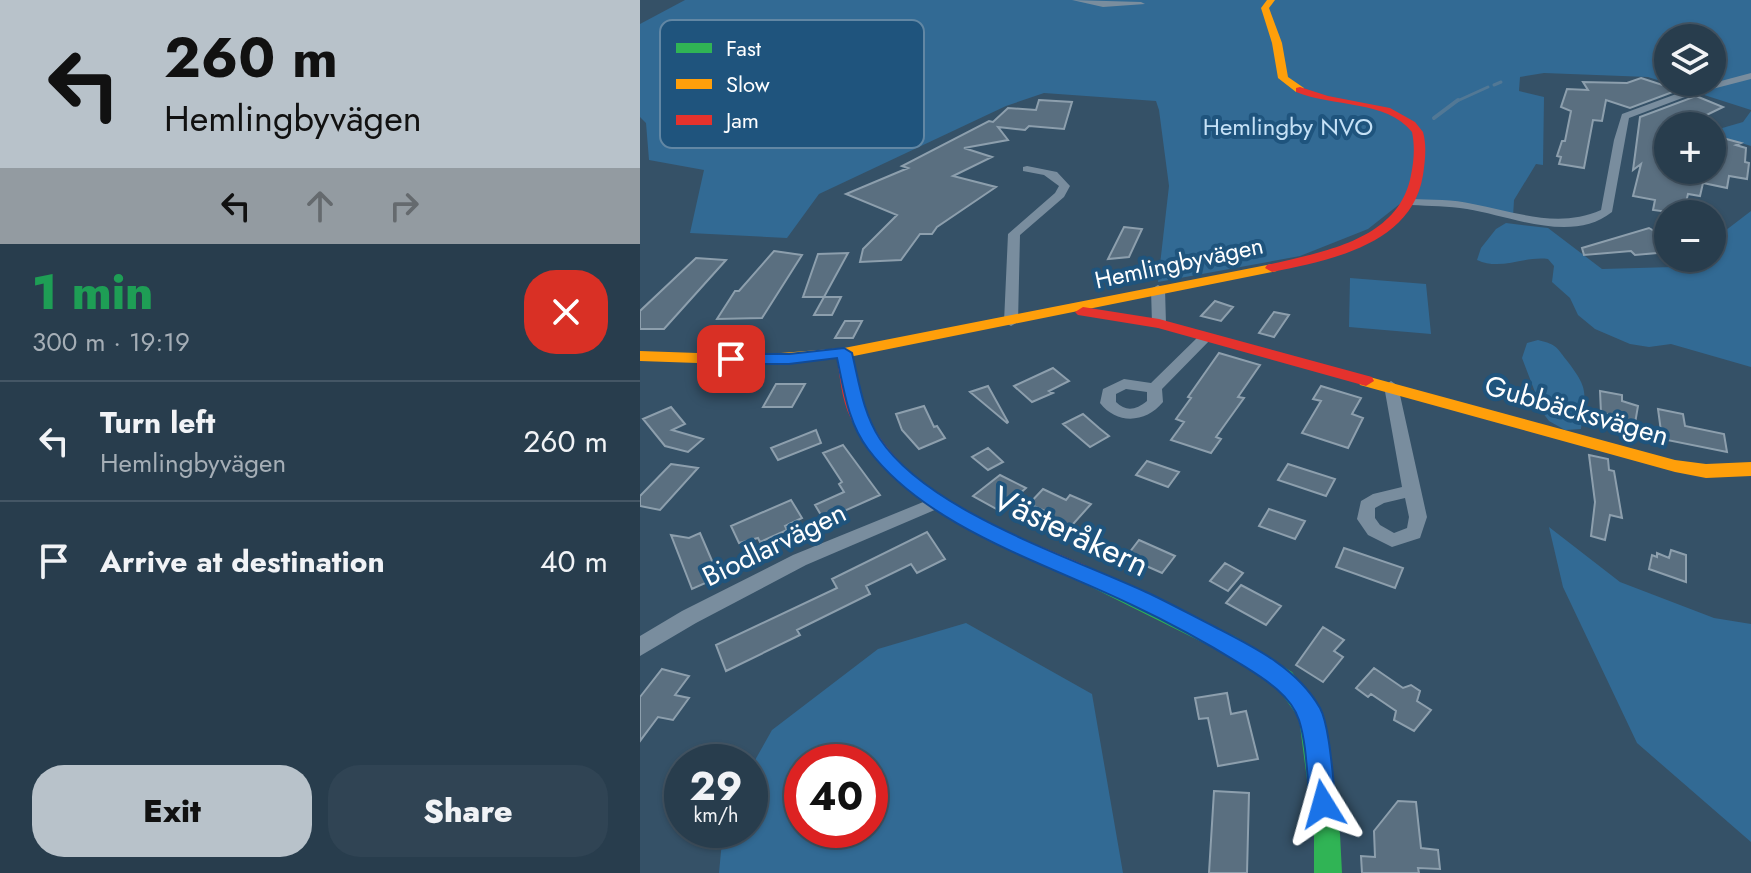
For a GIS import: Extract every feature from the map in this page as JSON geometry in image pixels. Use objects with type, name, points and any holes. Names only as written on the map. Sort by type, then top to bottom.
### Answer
[{"type":"street","points":[[1076,0],[1103,5],[1141,4]]},
{"type":"street","points":[[1271,0],[1265,8],[1277,43],[1283,78],[1315,97],[1382,111],[1415,125],[1419,133],[1416,187],[1411,202],[1470,206],[1511,217],[1547,221],[1576,221],[1599,215],[1606,212],[1610,201],[1617,147],[1625,116],[1676,96],[1751,76]]},
{"type":"street","points":[[1011,322],[1014,234],[1060,195],[1065,186],[1057,176],[1047,171],[1027,169]]},
{"type":"street","name":"Hemlingbyvägen","points":[[640,356],[755,360],[844,353],[1011,322],[1327,256],[1365,240],[1400,215],[1411,202]]},
{"type":"street","points":[[1158,289],[1159,324]]},
{"type":"street","name":"Gubbäcksvägen","points":[[1070,310],[1159,324],[1675,466],[1706,471],[1751,469]]},
{"type":"street","points":[[1154,388],[1206,337]]},
{"type":"street","name":"Västeråkern","points":[[844,353],[858,416],[874,445],[904,477],[938,502],[1012,542],[1140,599],[1228,644],[1284,679],[1311,715],[1327,834],[1328,873]]},
{"type":"street","points":[[1391,386],[1411,491]]},
{"type":"street","name":"Biodlarvägen","points":[[640,647],[760,580],[884,522],[938,502]]},
{"type":"green space","name":"Hemlingby NVO","points":[[685,0],[1751,0],[1751,110],[1707,96],[1726,96],[1726,24],[1654,24],[1654,79],[1544,73],[1520,77],[1519,91],[1544,97],[1543,165],[1536,164],[1514,200],[1513,217],[1447,205],[1401,203],[1368,229],[1300,256],[1158,282],[1169,186],[1156,101],[1044,93],[1006,106],[924,145],[924,20],[660,20],[660,148],[917,148],[819,194],[787,238],[690,233],[704,170],[649,160],[646,123],[640,117],[640,24]]},
{"type":"green space","points":[[1751,111],[1751,146],[1726,138],[1726,127],[1743,122]]},
{"type":"green space","points":[[1751,211],[1751,367],[1671,344],[1649,347],[1630,344],[1595,329],[1578,315],[1570,298],[1552,282],[1554,266],[1548,259],[1503,264],[1477,260],[1481,248],[1496,229],[1506,223],[1548,228],[1602,269],[1654,268],[1654,272],[1726,272],[1726,230]]},
{"type":"green space","points":[[1350,278],[1426,284],[1431,334],[1349,327]]},
{"type":"green space","points":[[1538,340],[1556,347],[1583,386],[1581,429],[1565,430],[1549,421],[1543,413],[1522,358],[1527,343]]},
{"type":"green space","points":[[1549,527],[1620,582],[1714,618],[1751,624],[1751,842],[1637,743],[1563,587]]},
{"type":"green space","points":[[966,623],[1092,694],[1123,873],[719,873],[721,848],[768,848],[768,744],[764,744],[772,730],[878,649]]},
{"type":"building","points":[[1641,78],[1654,82],[1654,96],[1662,96],[1630,108],[1606,100],[1602,121],[1593,120],[1584,168],[1559,164],[1561,157],[1557,156],[1562,141],[1565,141],[1571,111],[1561,107],[1567,89],[1588,90],[1583,82],[1627,83]]},
{"type":"building","points":[[1696,96],[1723,107],[1713,112],[1654,112],[1654,184],[1703,184],[1700,196],[1688,194],[1686,200],[1655,200],[1633,196],[1641,164],[1633,170],[1640,117]]},
{"type":"building","points":[[1039,100],[1072,102],[1064,129],[998,127],[1008,140],[964,148],[992,157],[953,176],[996,187],[937,227],[932,234],[920,234],[901,260],[860,262],[863,249],[897,215],[846,194],[908,168],[902,166],[989,121],[993,122],[1008,108],[1036,110]]},
{"type":"building","points":[[1726,139],[1741,143],[1736,145],[1746,148],[1745,162],[1749,163],[1747,179],[1729,176],[1727,188],[1708,184],[1726,184]]},
{"type":"building","points":[[1124,227],[1142,229],[1129,257],[1108,259]]},
{"type":"building","points":[[1649,228],[1654,231],[1654,253],[1635,255],[1631,251],[1584,255],[1582,248]]},
{"type":"building","points":[[774,251],[802,255],[762,318],[717,319],[735,291],[739,291]]},
{"type":"building","points":[[848,253],[824,297],[803,297],[818,254]]},
{"type":"building","points":[[696,258],[726,260],[664,329],[640,329],[640,311]]},
{"type":"building","points":[[824,297],[841,297],[832,315],[814,315]]},
{"type":"building","points":[[1215,301],[1233,307],[1221,321],[1201,316]]},
{"type":"building","points":[[1274,312],[1289,315],[1274,337],[1259,333]]},
{"type":"building","points":[[845,321],[862,321],[853,338],[835,338]]},
{"type":"building","points":[[1219,353],[1260,365],[1238,397],[1244,398],[1216,437],[1221,439],[1211,453],[1171,440],[1184,422],[1176,419],[1191,398],[1188,397]]},
{"type":"building","points":[[1053,368],[1069,381],[1049,391],[1053,393],[1032,402],[1014,386]]},
{"type":"building","points":[[776,384],[805,384],[792,407],[763,407]]},
{"type":"building","points":[[988,386],[1008,422],[1007,423],[970,392]]},
{"type":"building","points":[[1321,386],[1361,398],[1352,414],[1363,418],[1348,448],[1302,433],[1321,401],[1313,399]]},
{"type":"building","points":[[1600,391],[1622,395],[1622,401],[1638,406],[1633,435],[1610,428],[1612,415],[1601,413]]},
{"type":"building","points":[[924,406],[934,427],[937,426],[945,438],[919,449],[902,430],[896,414]]},
{"type":"building","points":[[671,407],[685,424],[672,430],[703,439],[688,452],[665,446],[643,419]]},
{"type":"building","points":[[1658,409],[1683,414],[1685,426],[1724,434],[1727,452],[1662,439]]},
{"type":"building","points":[[1083,414],[1109,436],[1090,447],[1063,424]]},
{"type":"building","points":[[816,430],[821,443],[778,460],[771,448]]},
{"type":"building","points":[[843,445],[880,495],[824,520],[815,505],[844,492],[839,484],[842,482],[823,453]]},
{"type":"building","points":[[988,448],[1003,462],[988,470],[972,457]]},
{"type":"building","points":[[1589,455],[1608,459],[1609,470],[1614,471],[1622,518],[1610,515],[1605,540],[1591,536],[1595,502]]},
{"type":"building","points":[[1147,461],[1179,472],[1168,487],[1136,475]]},
{"type":"building","points":[[671,464],[698,468],[660,510],[640,506],[640,496]]},
{"type":"building","points":[[1288,464],[1335,479],[1326,496],[1278,480]]},
{"type":"building","points":[[1000,475],[1026,488],[1000,511],[973,496]]},
{"type":"building","points":[[1043,489],[1066,500],[1070,495],[1091,504],[1066,532],[1045,522],[1052,514],[1029,504]]},
{"type":"building","points":[[791,500],[802,518],[785,526],[787,530],[760,542],[758,538],[739,543],[731,526]]},
{"type":"building","points":[[1269,509],[1305,521],[1295,539],[1259,526]]},
{"type":"building","points":[[927,532],[945,559],[917,573],[911,564],[866,586],[870,594],[797,630],[800,635],[726,671],[716,645],[837,588],[832,579]]},
{"type":"building","points":[[700,533],[719,577],[692,589],[671,535],[689,538]]},
{"type":"building","points":[[1139,540],[1175,556],[1162,573],[1126,557]]},
{"type":"building","points":[[1344,548],[1403,568],[1395,588],[1336,567]]},
{"type":"building","points":[[1671,550],[1686,555],[1686,582],[1649,569],[1652,555],[1657,557],[1657,553],[1669,558]]},
{"type":"building","points":[[1225,563],[1243,573],[1228,591],[1210,581]]},
{"type":"building","points":[[1241,585],[1281,606],[1266,625],[1226,603]]},
{"type":"building","points":[[1323,627],[1344,640],[1334,651],[1343,657],[1323,682],[1296,665]]},
{"type":"building","points":[[1374,668],[1403,688],[1411,685],[1420,691],[1417,701],[1431,710],[1414,731],[1394,720],[1396,711],[1356,688]]},
{"type":"building","points":[[662,669],[689,676],[675,695],[689,698],[673,720],[658,717],[640,741],[640,697]]},
{"type":"building","points":[[1227,693],[1231,714],[1246,711],[1258,759],[1218,766],[1208,718],[1199,719],[1195,698]]},
{"type":"building","points":[[1214,791],[1249,793],[1247,873],[1209,873]]},
{"type":"building","points":[[1398,801],[1416,802],[1421,848],[1438,850],[1440,869],[1418,868],[1419,873],[1362,873],[1361,856],[1375,857],[1374,831]]},
{"type":"waterway","points":[[1494,85],[1501,82]]},
{"type":"waterway","points":[[1456,102],[1488,87]]},
{"type":"waterway","points":[[1434,118],[1456,102]]},
{"type":"traffic: fast","points":[[1078,571],[1228,644],[1284,679],[1311,715],[1327,834],[1328,873]]},
{"type":"traffic: slow","points":[[1271,0],[1265,8],[1277,43],[1283,78],[1300,90]]},
{"type":"traffic: slow","points":[[640,356],[755,360],[844,353],[1272,268]]},
{"type":"traffic: slow","points":[[1366,381],[1675,466],[1706,471],[1751,469]]},
{"type":"traffic: jam","points":[[1272,268],[1344,249],[1387,226],[1403,210],[1415,189],[1419,164],[1417,132],[1400,116],[1386,110],[1313,96],[1300,90]]},
{"type":"traffic: jam","points":[[1083,312],[1159,324],[1366,381]]},
{"type":"traffic: jam","points":[[844,353],[860,419],[877,448],[899,473],[925,494],[985,530],[1078,571]]},
{"type":"route","points":[[731,359],[789,359],[844,353],[858,416],[874,445],[904,477],[938,502],[1012,542],[1140,599],[1228,644],[1284,679],[1311,715],[1323,804]]}]
